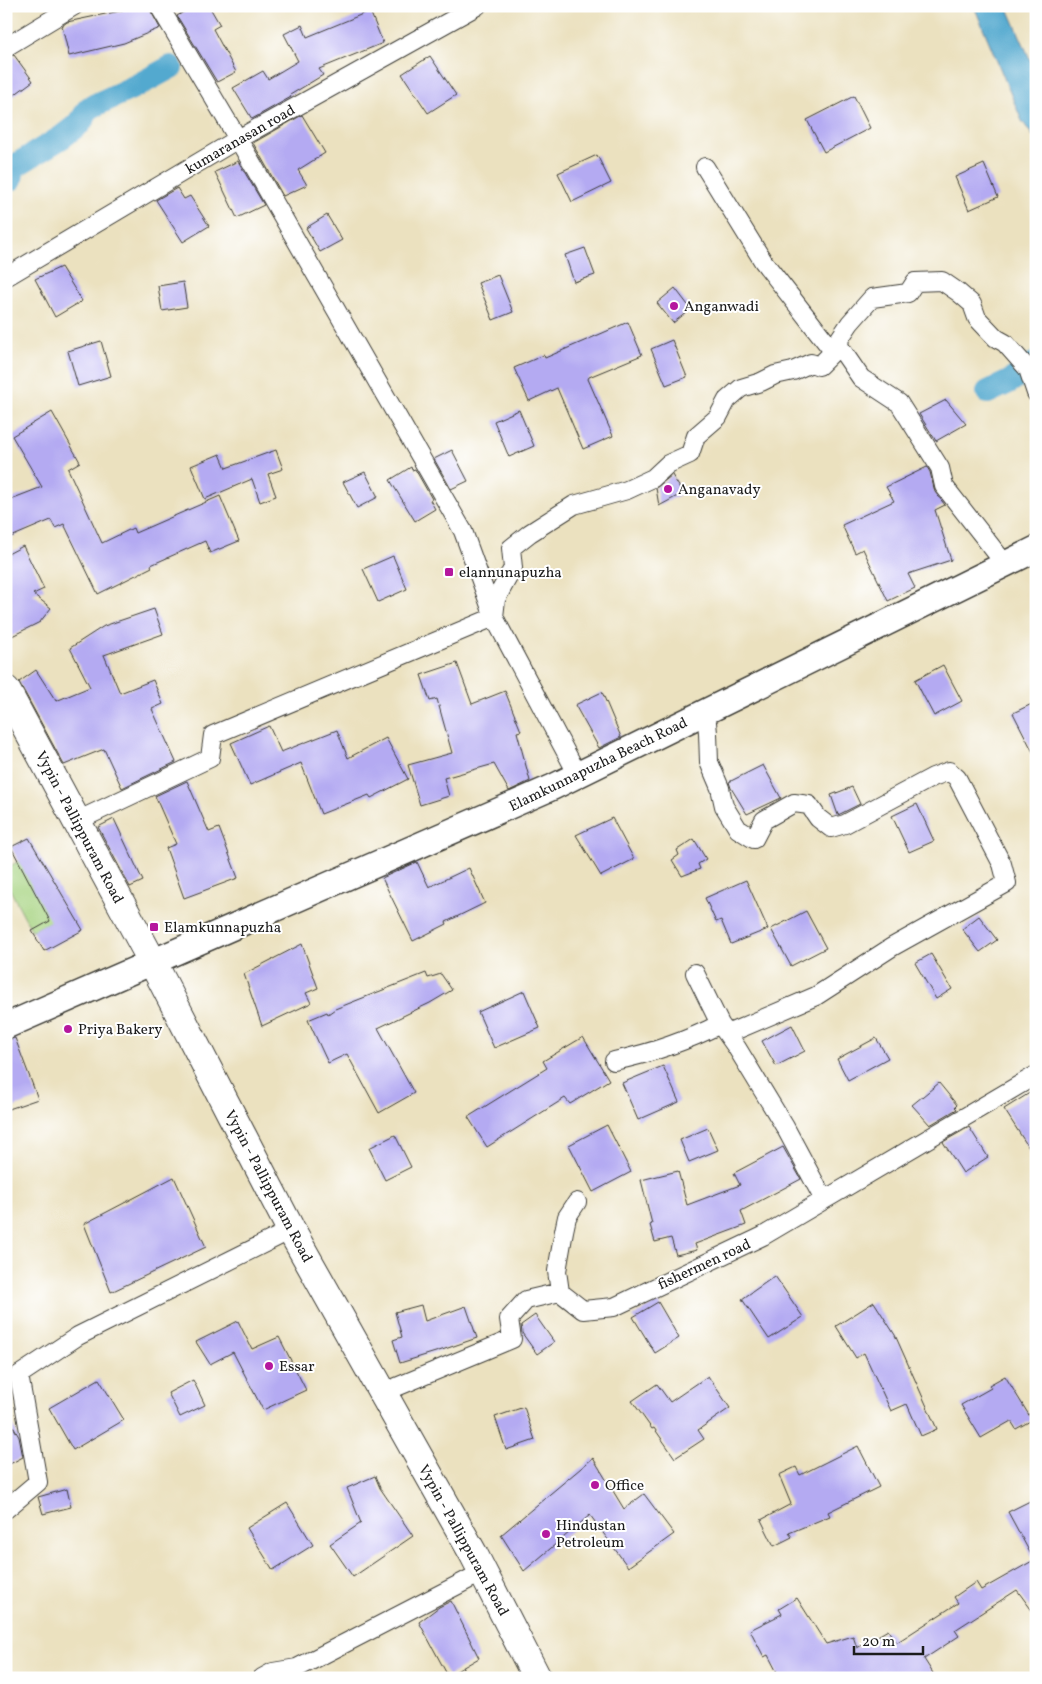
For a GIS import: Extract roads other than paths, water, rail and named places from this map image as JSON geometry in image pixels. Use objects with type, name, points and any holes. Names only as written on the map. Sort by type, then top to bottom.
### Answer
[{"type":"main road","name":"Elamkunnapuzha Beach Road","points":[[6,1026],[578,775],[1036,549]]},
{"type":"main road","name":"Vypin - Pallippuram Road","points":[[6,690],[152,962],[291,1230],[483,1572],[537,1678]]},
{"type":"street","points":[[6,47],[74,6]]},
{"type":"street","points":[[159,6],[238,139],[463,531],[494,616],[578,775]]},
{"type":"street","name":"kumaranasan road","points":[[6,277],[238,139],[478,6]]},
{"type":"street","points":[[705,168],[763,261],[862,378],[899,403],[940,468],[944,486],[1005,564]]},
{"type":"street","points":[[494,616],[496,599],[513,568],[511,548],[530,533],[574,505],[627,490],[653,478],[668,464],[690,454],[696,436],[718,417],[727,400],[741,388],[811,363],[819,366],[836,348],[850,323],[872,298],[908,293],[916,282],[942,281],[972,304],[977,318],[996,338],[1006,343],[1028,365],[1036,393]]},
{"type":"street","points":[[77,822],[210,758],[213,735],[494,616]]},
{"type":"street","points":[[614,1061],[657,1051],[697,1035],[723,1029],[816,996],[892,947],[1007,884],[1002,864],[957,778],[949,771],[933,777],[845,824],[831,828],[818,818],[809,805],[794,802],[764,820],[754,839],[738,829],[724,806],[720,788],[708,762],[706,712]]},
{"type":"street","points":[[695,973],[723,1029],[785,1127],[824,1200]]},
{"type":"street","name":"fishermen road","points":[[560,1292],[583,1310],[614,1307],[763,1236],[1036,1075]]},
{"type":"street","points":[[382,1393],[512,1339],[509,1319],[526,1300],[560,1292],[557,1271],[564,1230],[567,1218],[576,1202]]},
{"type":"street","points":[[6,1509],[38,1482],[19,1374],[78,1336],[291,1230]]},
{"type":"street","points":[[262,1678],[273,1672],[297,1668],[483,1572]]},
{"type":"water","points":[[974,6],[1007,6],[1036,73],[1036,140],[1022,121]]},
{"type":"waterway","points":[[11,179],[13,167],[62,137],[80,123],[89,108],[171,67]]},
{"type":"waterway","points":[[988,392],[1009,382],[1036,363]]},
{"type":"place","name":"Anganwadi","points":[[674,306]]},
{"type":"place","name":"Anganavady","points":[[668,489]]},
{"type":"place","name":"elannunapuzha","points":[[449,572]]},
{"type":"place","name":"Elamkunnapuzha","points":[[154,927]]},
{"type":"place","name":"Priya Bakery","points":[[68,1029]]},
{"type":"place","name":"Essar","points":[[269,1366]]},
{"type":"place","name":"Office","points":[[595,1485]]},
{"type":"place","name":"Hindustan Petroleum","points":[[546,1534]]}]
